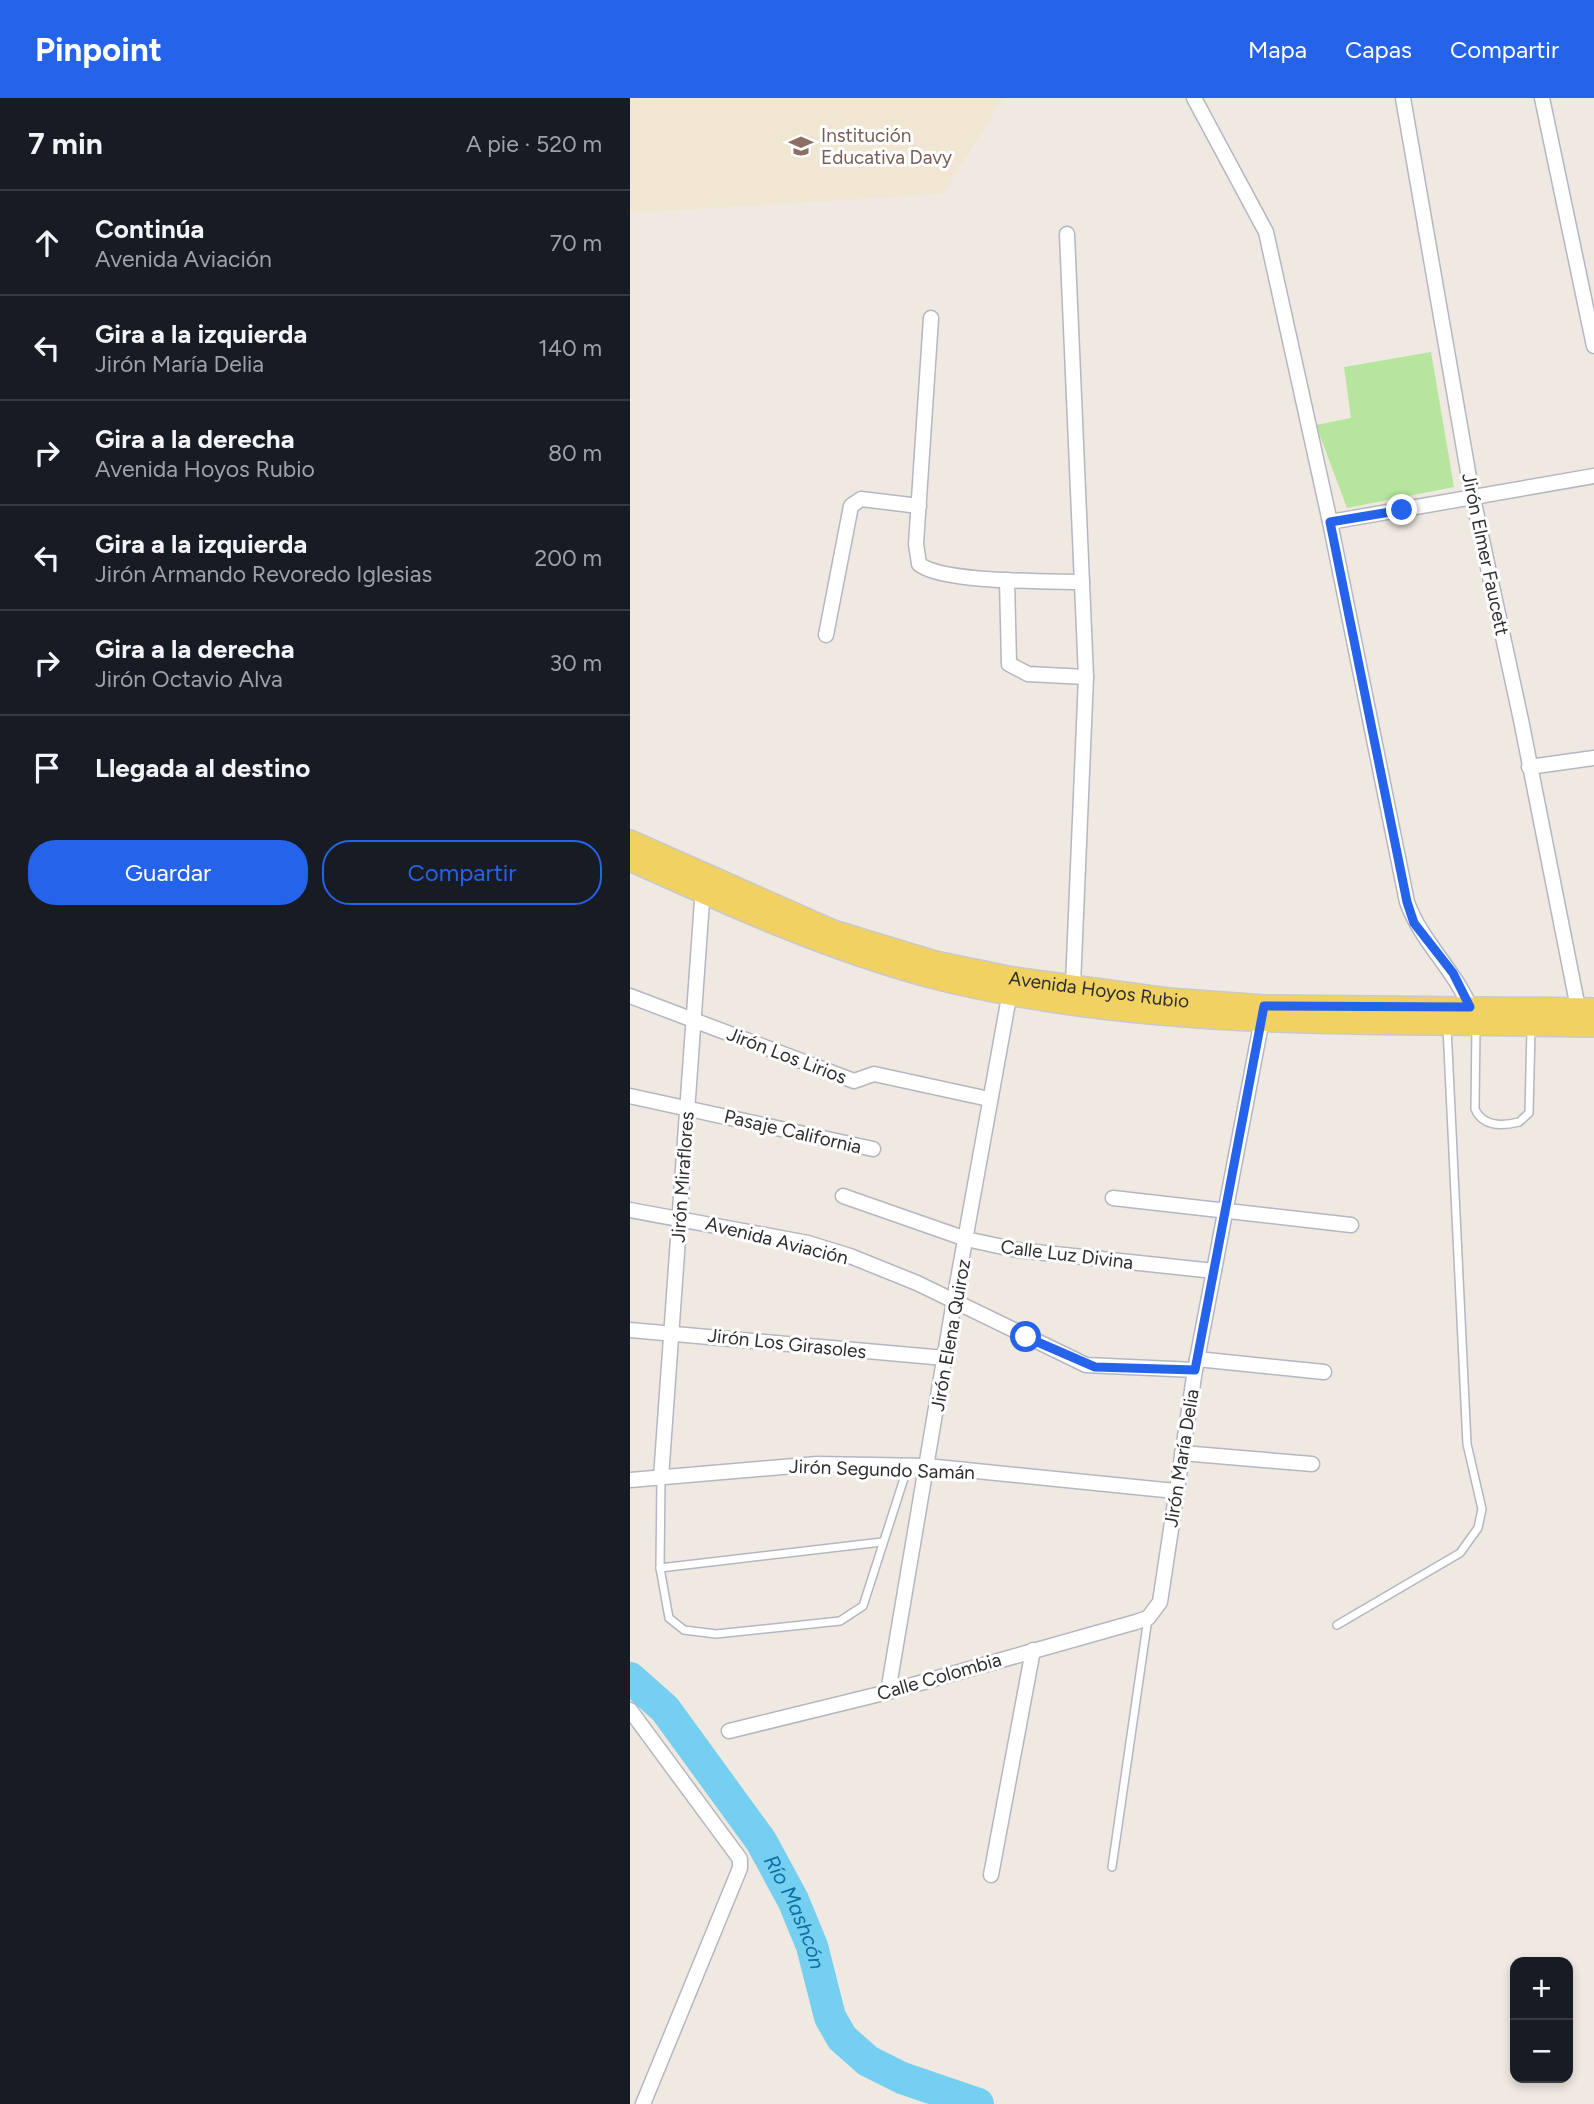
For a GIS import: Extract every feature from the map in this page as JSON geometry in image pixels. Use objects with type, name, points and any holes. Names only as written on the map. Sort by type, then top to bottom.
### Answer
[{"type":"main road","name":"Avenida Hoyos Rubio","points":[[630,841],[703,884]]},
{"type":"main road","name":"Avenida Hoyos Rubio","points":[[630,860],[703,884],[872,960],[1149,1013],[1473,1015],[1586,1009]]},
{"type":"main road","name":"Avenida Hoyos Rubio","points":[[1011,986],[1073,985],[1263,1014],[1447,1023],[1473,1015],[1531,1024],[1594,1026]]},
{"type":"street","points":[[1194,98],[1266,232],[1330,522],[1407,902],[1414,923],[1453,973],[1473,1015]]},
{"type":"street","name":"Jirón Elmer Faucett","points":[[1403,98],[1473,498],[1521,720],[1528,767],[1586,1009]]},
{"type":"street","points":[[1542,98],[1594,340]]},
{"type":"street","points":[[1067,234],[1086,677],[1073,985]]},
{"type":"street","points":[[931,318],[916,556],[925,570],[1007,580],[1082,582]]},
{"type":"street","points":[[1330,522],[1594,476]]},
{"type":"street","points":[[826,635],[851,506],[860,499],[919,506]]},
{"type":"street","points":[[1007,580],[1009,664],[1028,674],[1086,677]]},
{"type":"street","points":[[1528,767],[1594,758]]},
{"type":"street","name":"Jirón Miraflores","points":[[661,1478],[703,884]]},
{"type":"street","name":"Jirón Elena Quiroz","points":[[888,1692],[989,1099],[1011,986]]},
{"type":"street","name":"Jirón Los Lirios","points":[[630,996],[854,1081],[874,1074],[989,1099]]},
{"type":"street","name":"Jirón María Delia","points":[[1148,1618],[1160,1602],[1196,1364],[1263,1014]]},
{"type":"street","name":"Pasaje California","points":[[630,1096],[873,1149]]},
{"type":"street","name":"Calle Luz Divina","points":[[843,1196],[967,1240],[1051,1254],[1214,1272]]},
{"type":"street","points":[[1113,1198],[1351,1225]]},
{"type":"street","name":"Avenida Aviación","points":[[630,1210],[679,1217],[818,1246],[850,1256],[954,1301],[1086,1365],[1104,1368],[1196,1364],[1324,1372]]},
{"type":"street","name":"Jirón Los Girasoles","points":[[630,1330],[944,1358]]},
{"type":"street","points":[[1182,1453],[1312,1464]]},
{"type":"street","name":"Jirón Segundo Samán","points":[[630,1480],[817,1464],[927,1466],[1175,1491]]},
{"type":"street","name":"Calle Colombia","points":[[729,1731],[888,1692],[1148,1618]]},
{"type":"street","points":[[992,1875],[1033,1650]]},
{"type":"street","points":[[630,1710],[740,1859],[740,1868],[643,2104]]},
{"type":"lane","points":[[1473,1015],[1475,1109],[1478,1115],[1491,1124],[1520,1122],[1529,1113],[1531,1024]]},
{"type":"lane","points":[[1337,1625],[1460,1553],[1478,1528],[1482,1508],[1467,1444],[1447,1023]]},
{"type":"lane","points":[[661,1478],[660,1568],[669,1618],[684,1630],[716,1634],[840,1621],[863,1605],[908,1466]]},
{"type":"lane","points":[[660,1568],[882,1542]]},
{"type":"lane","points":[[1112,1867],[1148,1618]]},
{"type":"shaded area","name":"Institución Educativa Davy","points":[[630,98],[1003,98],[943,194],[630,213]]},
{"type":"green space","points":[[1431,352],[1454,487],[1347,508],[1316,425],[1351,418],[1344,367]]},
{"type":"waterway","name":"Río Mashcón","points":[[630,1678],[665,1709],[761,1841],[793,1900],[812,1946],[830,2017],[842,2038],[868,2061],[902,2078],[978,2104]]},
{"type":"place","name":"Institución Educativa Davy","points":[[801,146]]},
{"type":"route","points":[[1026,1337],[1095,1367],[1195,1370],[1264,1006],[1470,1007],[1453,973],[1414,923],[1407,902],[1330,522],[1402,510]]}]
